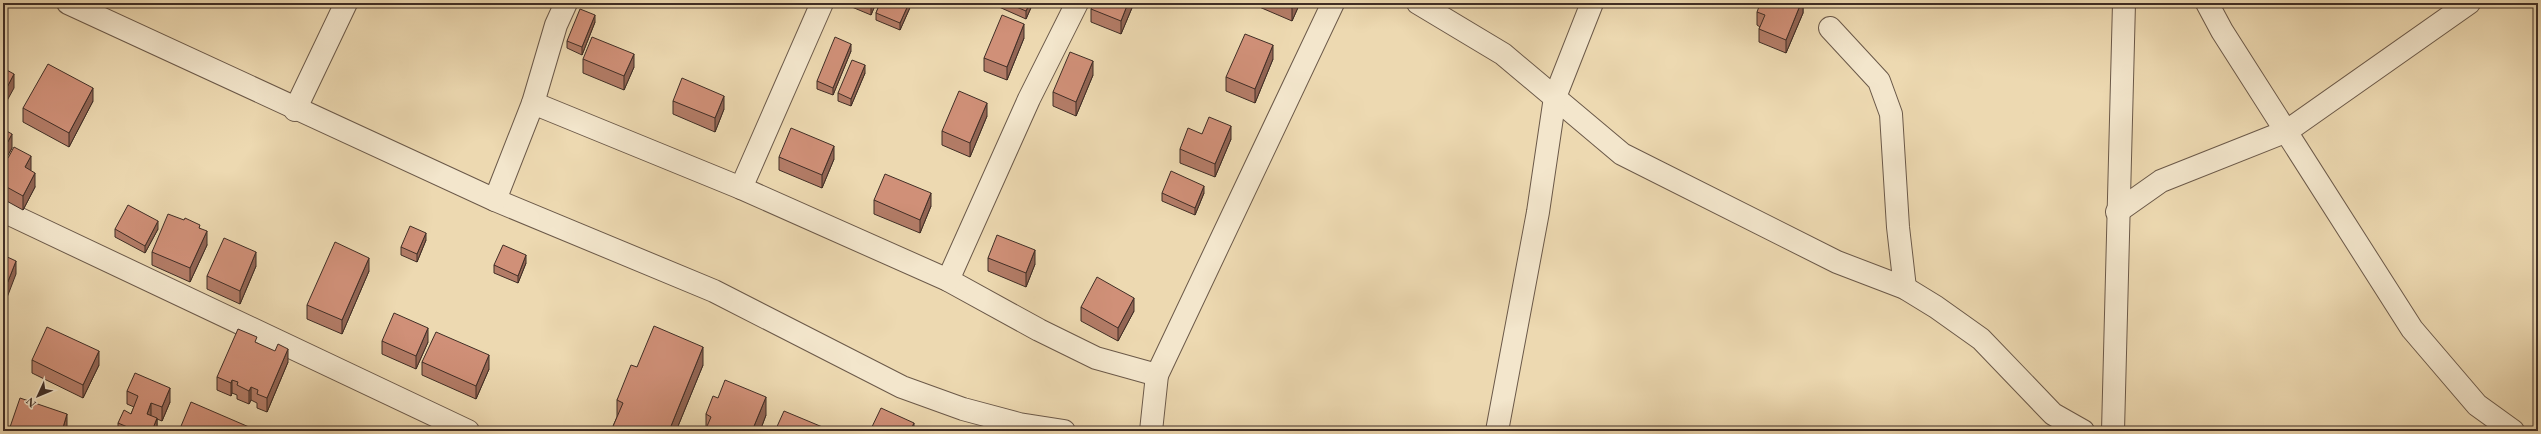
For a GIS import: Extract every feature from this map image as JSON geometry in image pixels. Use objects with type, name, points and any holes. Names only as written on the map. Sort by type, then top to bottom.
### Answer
[{"type":"street","points":[[68,3],[295,110],[495,200],[714,291],[902,387],[963,409],[1019,424],[1064,431]]},
{"type":"street","points":[[295,110],[346,3]]},
{"type":"street","points":[[495,200],[533,103],[556,25],[566,3]]},
{"type":"street","points":[[741,188],[822,3]]},
{"type":"street","points":[[948,280],[1029,99],[1077,3]]},
{"type":"street","points":[[1151,431],[1157,375],[1333,3]]},
{"type":"street","points":[[1418,3],[1503,54],[1622,154],[1837,262],[1905,288],[1980,339],[2053,414],[2083,431]]},
{"type":"street","points":[[1497,431],[1538,212],[1555,97],[1592,3]]},
{"type":"street","points":[[2113,431],[2117,212],[2124,3]]},
{"type":"street","points":[[2207,3],[2222,31],[2412,328],[2477,405],[2513,431]]},
{"type":"street","points":[[2117,212],[2161,181],[2287,132],[2469,3]]},
{"type":"street","points":[[1830,28],[1879,81],[1891,114],[1898,227],[1905,288]]},
{"type":"street","points":[[533,103],[741,188],[948,280],[1039,330],[1096,358],[1157,375]]},
{"type":"street","points":[[3,211],[468,431]]},
{"type":"building","points":[[880,3],[909,3],[900,23],[876,13]]},
{"type":"building","points":[[1007,3],[1030,3],[1026,11]]},
{"type":"building","points":[[1094,3],[1128,3],[1121,21],[1091,9]]},
{"type":"building","points":[[1281,3],[1294,3],[1292,8]]},
{"type":"building","points":[[1769,3],[1801,3],[1786,40],[1759,29],[1765,15],[1757,12],[1760,4],[1768,7]]},
{"type":"building","points":[[580,9],[595,15],[582,47],[567,41]]},
{"type":"building","points":[[1002,15],[1024,24],[1007,67],[984,58]]},
{"type":"building","points":[[1245,34],[1273,45],[1255,89],[1226,77]]},
{"type":"building","points":[[592,37],[634,54],[624,76],[583,59]]},
{"type":"building","points":[[835,37],[851,44],[833,88],[817,81]]},
{"type":"building","points":[[1070,52],[1093,61],[1076,102],[1053,92]]},
{"type":"building","points":[[852,60],[865,65],[851,99],[838,93]]},
{"type":"building","points":[[48,64],[93,88],[69,133],[23,108]]},
{"type":"building","points":[[3,68],[14,74],[3,95]]},
{"type":"building","points":[[682,78],[724,96],[715,118],[673,101]]},
{"type":"building","points":[[959,91],[987,103],[970,143],[942,131]]},
{"type":"building","points":[[1209,117],[1231,126],[1215,164],[1180,149],[1188,128],[1202,134]]},
{"type":"building","points":[[791,128],[834,146],[822,175],[779,157]]},
{"type":"building","points":[[3,129],[12,134],[3,151]]},
{"type":"building","points":[[14,147],[31,156],[25,167],[35,173],[23,196],[3,185],[3,156],[8,158]]},
{"type":"building","points":[[1171,171],[1204,186],[1195,208],[1162,193]]},
{"type":"building","points":[[885,174],[931,193],[920,220],[874,200]]},
{"type":"building","points":[[128,205],[158,221],[145,246],[115,229]]},
{"type":"building","points":[[168,214],[184,220],[185,218],[200,225],[199,228],[207,231],[190,268],[152,252]]},
{"type":"building","points":[[410,226],[426,233],[417,254],[401,247]]},
{"type":"building","points":[[997,235],[1035,250],[1026,273],[988,258]]},
{"type":"building","points":[[224,238],[256,252],[240,291],[207,276]]},
{"type":"building","points":[[335,242],[369,258],[342,320],[307,305]]},
{"type":"building","points":[[503,245],[526,255],[518,276],[494,265]]},
{"type":"building","points":[[3,255],[16,261],[3,294]]},
{"type":"building","points":[[1097,277],[1134,298],[1118,328],[1081,307]]},
{"type":"building","points":[[394,313],[428,328],[416,356],[382,341]]},
{"type":"building","points":[[654,326],[703,347],[669,431],[611,431],[623,403],[617,400],[631,365],[637,367]]},
{"type":"building","points":[[47,327],[99,351],[83,385],[32,360]]},
{"type":"building","points":[[238,329],[257,337],[255,342],[275,351],[278,344],[288,349],[267,398],[257,394],[258,390],[251,387],[249,391],[237,385],[238,382],[232,380],[231,383],[217,377]]},
{"type":"building","points":[[436,332],[489,355],[476,386],[422,362]]},
{"type":"building","points":[[135,373],[170,388],[162,407],[151,403],[147,414],[157,418],[152,431],[137,431],[118,423],[124,410],[131,414],[138,396],[127,391]]},
{"type":"building","points":[[725,380],[766,397],[752,431],[705,431],[711,417],[706,414],[713,396],[718,398]]},
{"type":"building","points":[[20,398],[67,414],[62,431],[9,430]]},
{"type":"building","points":[[191,402],[249,427],[247,431],[179,431]]},
{"type":"building","points":[[881,408],[914,423],[910,431],[870,431]]},
{"type":"building","points":[[784,411],[832,431],[775,431]]}]
